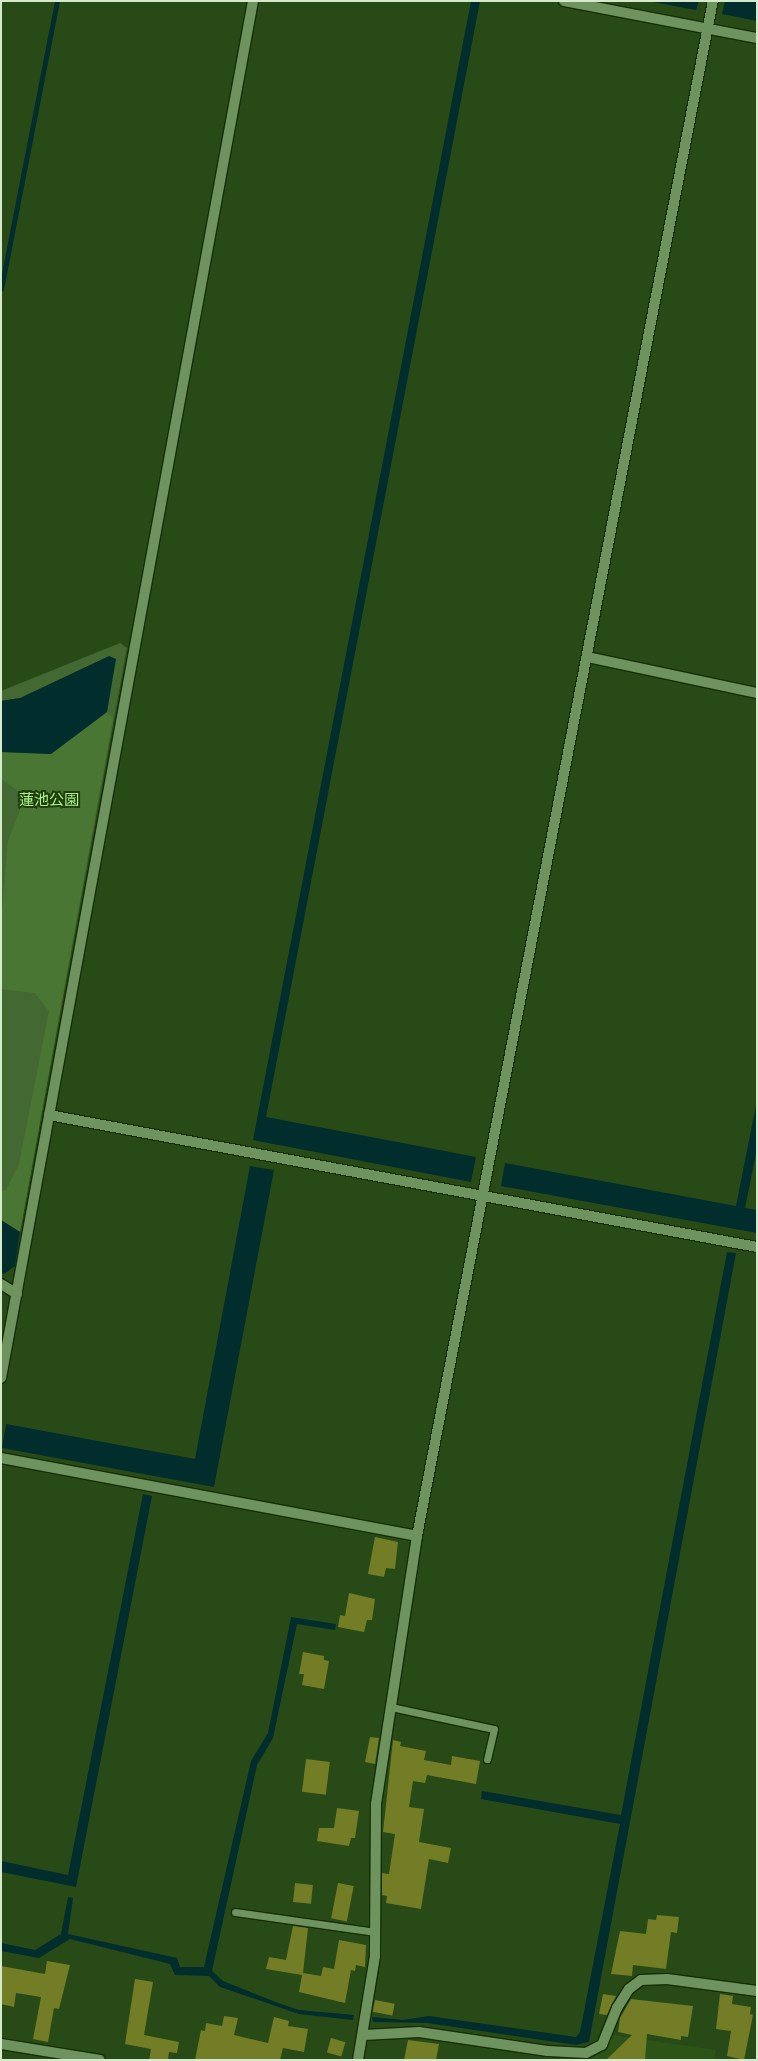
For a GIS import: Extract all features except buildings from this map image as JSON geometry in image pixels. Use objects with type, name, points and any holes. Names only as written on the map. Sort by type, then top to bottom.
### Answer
[{"type":"street","points":[[1,1378],[253,1]]},
{"type":"street","points":[[564,1],[757,38]]},
{"type":"street","points":[[358,2060],[364,2035],[376,1932],[376,1804],[417,1536],[485,1196],[712,1]]},
{"type":"street","points":[[587,657],[757,693]]},
{"type":"street","points":[[49,1115],[757,1247]]},
{"type":"street","points":[[1,1284],[17,1294]]},
{"type":"street","points":[[1,1458],[417,1536]]},
{"type":"street","points":[[364,2035],[419,2032],[548,2051],[586,2053],[602,2045],[617,2008],[629,1990],[641,1980],[666,1979],[757,1991]]},
{"type":"street","points":[[1,2044],[100,2060]]},
{"type":"lane","points":[[391,1707],[494,1729],[487,1759]]},
{"type":"lane","points":[[235,1912],[376,1932]]},
{"type":"shaded area","points":[[613,2035],[716,2050],[714,2060],[590,2060],[605,2050]]},
{"type":"green space","name":"蓮池公園","points":[[120,643],[127,648],[20,1232],[1,1220],[1,752],[51,754],[20,698],[1,701],[1,691]]},
{"type":"green space","name":"蓮池公園","points":[[107,712],[113,718],[20,1232],[1,1220],[1,1191],[6,1190],[19,1164],[49,1011],[35,993],[1,989],[1,922],[8,841],[20,810],[17,790],[1,779],[1,752],[51,754]]},
{"type":"water","points":[[471,1],[480,1],[266,1117],[476,1157],[471,1182],[253,1140]]},
{"type":"water","points":[[648,1],[699,1],[696,10]]},
{"type":"water","points":[[725,1],[757,1],[757,21],[722,14]]},
{"type":"water","points":[[109,656],[116,659],[107,712],[51,754],[1,752],[1,701],[20,698]]},
{"type":"water","points":[[757,1100],[757,1149],[745,1208],[757,1210],[757,1233],[501,1186],[505,1163],[736,1206]]},
{"type":"water","points":[[250,1166],[274,1170],[214,1487],[2,1448],[6,1424],[195,1459]]},
{"type":"water","points":[[1,1220],[20,1232],[15,1266],[4,1274],[1,1272]]},
{"type":"water","points":[[727,1252],[736,1253],[589,2042],[576,2045],[427,2023],[373,2022],[372,2017],[403,2020],[429,2016],[576,2037],[580,2032],[620,1824],[481,1799],[482,1791],[621,1815]]},
{"type":"water","points":[[143,1494],[152,1496],[76,1887],[1,1872],[1,1861],[68,1875]]},
{"type":"water","points":[[291,1617],[336,1624],[335,1630],[297,1624],[273,1738],[257,1765],[212,1971],[223,1981],[278,2003],[299,2010],[354,2015],[353,2020],[299,2014],[220,1987],[209,1976],[175,1975],[170,1964],[70,1939],[39,1958],[1,1951],[1,1943],[35,1950],[61,1934],[68,1897],[73,1898],[68,1934],[177,1958],[180,1967],[204,1967],[251,1761],[268,1733]]},
{"type":"waterway","points":[[1,289],[57,1]]}]
